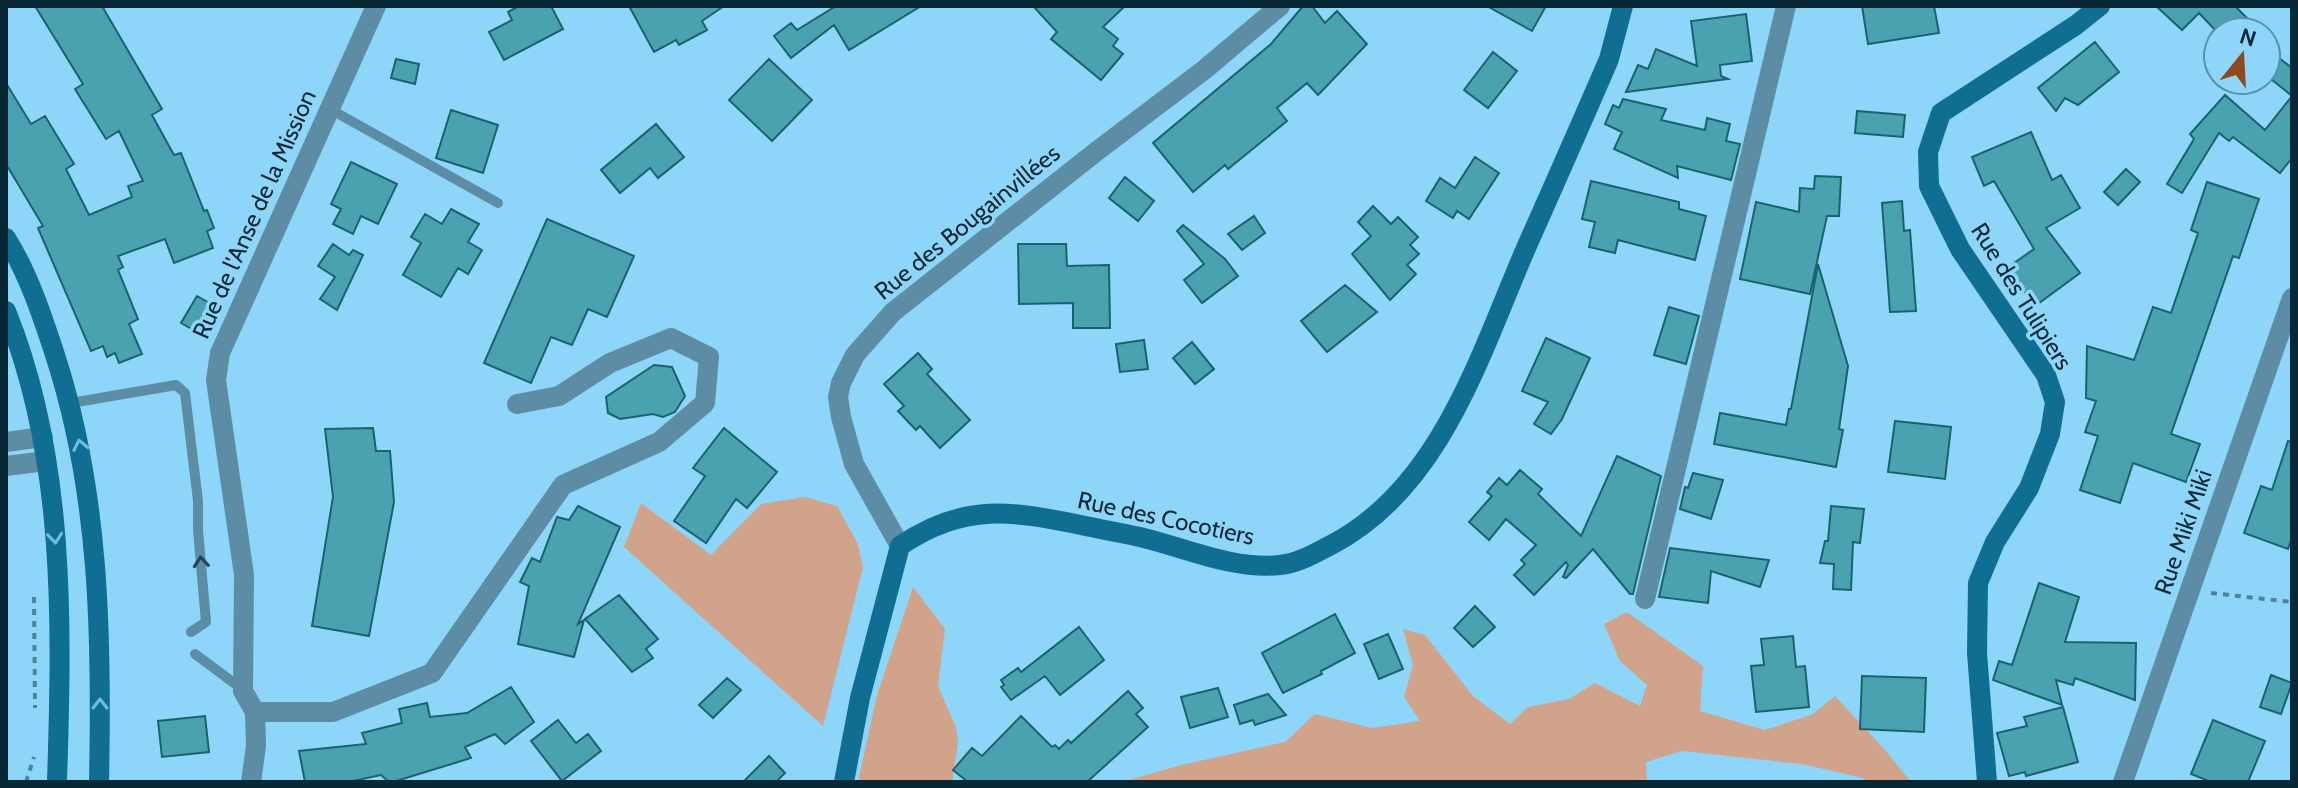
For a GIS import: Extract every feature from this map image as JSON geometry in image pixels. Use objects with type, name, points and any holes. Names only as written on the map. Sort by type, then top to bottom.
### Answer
[{"type":"street","name":"Rue de l'Anse de la Mission","points":[[243,691],[244,575],[216,367],[328,108],[376,6]]},
{"type":"street","name":"Rue des Bougainvillées","points":[[900,546],[854,464],[841,417],[838,397],[841,383],[855,355],[893,312],[1204,70],[1280,6]]},
{"type":"street","points":[[1645,599],[1786,6]]},
{"type":"street","name":"Rue des Tulipiers","points":[[1987,782],[1977,653],[1978,583],[1995,542],[2029,488],[2050,434],[2055,402],[2046,375],[1960,249],[1929,186],[1928,152],[1941,113],[2100,6]]},
{"type":"street","name":"Rue des Cocotiers","points":[[900,546],[922,530],[945,521],[989,512],[1067,522],[1246,564],[1282,565],[1313,555],[1362,528],[1399,493],[1452,418],[1609,59],[1628,7]]},
{"type":"street","points":[[6,238],[42,314],[71,403],[85,469],[99,609],[99,782]]},
{"type":"street","name":"Rue Miki Miki","points":[[2123,782],[2292,298]]},
{"type":"street","points":[[6,311],[19,344],[43,437],[56,549],[61,644],[57,782]]},
{"type":"street","points":[[255,712],[333,712],[432,673],[563,485],[659,442],[705,403],[709,357],[671,338],[610,363],[559,396],[517,404]]},
{"type":"street","points":[[6,442],[43,437]]},
{"type":"street","points":[[6,466],[46,461]]},
{"type":"street","points":[[844,782],[860,698],[900,546]]},
{"type":"street","points":[[243,691],[255,712],[256,746],[251,782]]},
{"type":"lane","points":[[328,108],[498,203]]},
{"type":"lane","points":[[71,403],[176,385],[185,393],[198,501],[206,622],[191,632]]},
{"type":"lane","points":[[195,654],[243,691]]},
{"type":"path","points":[[34,590],[35,720]]},
{"type":"path","points":[[2190,590],[2292,602]]},
{"type":"path","points":[[26,782],[36,750]]},
{"type":"shaded area","points":[[805,497],[837,506],[858,544],[863,567],[823,726],[624,547],[641,503],[711,555],[761,504]]},
{"type":"shaded area","points":[[913,587],[945,629],[938,686],[956,727],[958,742],[952,782],[858,782],[877,695]]},
{"type":"shaded area","points":[[1627,612],[1703,666],[1700,711],[1765,730],[1813,714],[1835,696],[1911,782],[1866,782],[1863,778],[1802,764],[1682,751],[1646,762],[1647,782],[1122,782],[1181,765],[1285,742],[1315,714],[1372,728],[1420,721],[1404,697],[1413,665],[1403,629],[1425,635],[1473,696],[1510,724],[1528,707],[1569,699],[1595,683],[1640,706],[1647,685],[1620,661],[1604,624]]},
{"type":"building","points":[[35,6],[102,6],[162,109],[152,115],[174,155],[181,153],[214,228],[207,231],[213,248],[174,263],[165,239],[118,256],[123,267],[118,270],[138,319],[129,324],[142,354],[119,363],[115,353],[107,357],[103,346],[91,351],[38,228],[43,226],[6,164],[6,83],[31,124],[45,116],[74,164],[66,169],[89,215],[132,197],[128,186],[143,181],[119,131],[106,139],[75,89],[83,84]]},
{"type":"building","points":[[519,6],[551,6],[563,29],[504,60],[489,32],[512,20],[508,12]]},
{"type":"building","points":[[629,6],[724,6],[702,21],[707,30],[679,45],[676,40],[654,52]]},
{"type":"building","points":[[836,6],[921,6],[849,50],[834,25],[791,58],[774,36],[791,23],[797,30]]},
{"type":"building","points":[[1033,6],[1125,6],[1103,27],[1118,39],[1113,46],[1123,54],[1101,80],[1051,39],[1057,32]]},
{"type":"building","points":[[1303,6],[1312,6],[1325,23],[1337,11],[1367,44],[1318,95],[1307,83],[1277,108],[1287,121],[1228,169],[1225,165],[1193,192],[1153,143],[1271,44]]},
{"type":"building","points":[[1487,6],[1546,6],[1532,31]]},
{"type":"building","points":[[1862,6],[1934,6],[1939,33],[1868,44]]},
{"type":"building","points":[[2156,6],[2235,6],[2245,16],[2202,16],[2199,13],[2182,30]]},
{"type":"building","points":[[1746,14],[1752,61],[1720,65],[1721,76],[1728,79],[1626,92],[1638,65],[1648,69],[1656,49],[1697,66],[1691,21]]},
{"type":"building","points":[[2095,42],[2119,72],[2078,105],[2065,98],[2056,111],[2038,88]]},
{"type":"building","points":[[1493,52],[1517,71],[1488,108],[1464,90]]},
{"type":"building","points":[[396,59],[419,64],[415,84],[391,78]]},
{"type":"building","points":[[769,59],[812,100],[772,141],[729,100]]},
{"type":"building","points":[[2282,60],[2292,68],[2292,96],[2282,88]]},
{"type":"building","points":[[2224,96],[2265,130],[2292,96],[2292,158],[2280,173],[2233,137],[2229,141],[2219,133],[2182,193],[2167,184],[2194,139],[2190,134]]},
{"type":"building","points":[[1623,99],[1666,109],[1661,120],[1705,130],[1707,118],[1730,124],[1726,141],[1740,144],[1731,180],[1677,166],[1678,178],[1614,149],[1622,132],[1605,124],[1613,105],[1619,108]]},
{"type":"building","points":[[451,110],[498,125],[483,173],[436,158]]},
{"type":"building","points":[[1857,111],[1905,115],[1903,137],[1855,133]]},
{"type":"building","points":[[656,124],[684,157],[658,178],[650,168],[620,193],[601,170]]},
{"type":"building","points":[[2031,132],[2052,180],[2061,175],[2080,208],[2046,228],[2080,273],[2035,306],[2007,268],[2034,249],[1994,181],[1984,186],[1972,157]]},
{"type":"building","points":[[1475,157],[1499,173],[1469,219],[1457,211],[1453,218],[1426,201],[1440,178],[1455,188]]},
{"type":"building","points":[[351,162],[397,184],[378,224],[361,216],[353,234],[333,224],[341,209],[331,204]]},
{"type":"building","points":[[2126,169],[2140,182],[2118,205],[2104,192]]},
{"type":"building","points":[[1815,176],[1841,177],[1839,216],[1827,216],[1810,294],[1740,279],[1756,202],[1799,212],[1800,188],[1814,189]]},
{"type":"building","points":[[1125,177],[1154,201],[1138,221],[1109,198]]},
{"type":"building","points":[[1591,181],[1679,202],[1679,209],[1706,216],[1695,260],[1618,240],[1615,253],[1589,247],[1595,222],[1582,219]]},
{"type":"building","points":[[2207,182],[2259,199],[2239,258],[2233,256],[2171,434],[2200,444],[2186,482],[2133,463],[2120,503],[2080,490],[2098,436],[2085,432],[2096,401],[2086,398],[2087,346],[2134,360],[2153,307],[2171,313],[2198,233],[2191,230]]},
{"type":"building","points":[[1902,201],[1904,231],[1910,230],[1916,311],[1890,312],[1882,203]]},
{"type":"building","points":[[1373,206],[1391,224],[1398,217],[1418,237],[1410,245],[1419,254],[1407,265],[1416,274],[1390,300],[1352,254],[1371,236],[1358,222]]},
{"type":"building","points":[[451,209],[479,224],[468,242],[482,250],[468,274],[458,268],[441,297],[403,275],[421,243],[411,237],[425,214],[442,224]]},
{"type":"building","points":[[1254,216],[1265,233],[1242,250],[1228,234]]},
{"type":"building","points":[[547,219],[634,256],[607,317],[588,309],[572,345],[551,337],[531,383],[484,363]]},
{"type":"building","points":[[1183,225],[1225,259],[1238,276],[1202,303],[1184,280],[1204,264],[1177,231]]},
{"type":"building","points":[[333,244],[349,255],[353,250],[363,255],[337,310],[320,299],[335,277],[318,266]]},
{"type":"building","points":[[1018,244],[1066,244],[1067,266],[1109,265],[1110,328],[1073,328],[1073,303],[1019,304]]},
{"type":"building","points":[[1818,264],[1848,366],[1839,429],[1843,430],[1836,467],[1714,444],[1720,413],[1786,425]]},
{"type":"building","points":[[1345,285],[1377,312],[1327,352],[1301,321]]},
{"type":"building","points":[[197,296],[213,305],[197,332],[181,323]]},
{"type":"building","points":[[1669,307],[1699,316],[1686,364],[1654,355]]},
{"type":"building","points":[[1546,338],[1590,358],[1562,419],[1551,434],[1534,424],[1548,402],[1522,391]]},
{"type":"building","points":[[1144,340],[1148,369],[1120,372],[1116,344]]},
{"type":"building","points":[[1192,342],[1214,369],[1195,384],[1173,358]]},
{"type":"building","points":[[918,353],[932,369],[927,374],[970,420],[940,448],[920,426],[916,430],[898,411],[904,406],[884,384]]},
{"type":"building","points":[[654,365],[672,367],[685,396],[675,412],[663,417],[653,414],[620,419],[608,413],[606,397]]},
{"type":"building","points":[[1895,421],[1951,427],[1945,479],[1888,472]]},
{"type":"building","points":[[373,428],[376,451],[390,451],[394,502],[369,636],[312,626],[333,497],[325,429]]},
{"type":"building","points":[[724,428],[777,472],[747,508],[736,499],[706,543],[674,521],[705,476],[693,468]]},
{"type":"building","points":[[2288,441],[2292,442],[2292,537],[2288,549],[2244,533],[2261,486],[2272,490]]},
{"type":"building","points":[[1617,456],[1661,476],[1633,594],[1593,549],[1566,578],[1563,577],[1568,565],[1566,562],[1534,595],[1514,575],[1525,564],[1521,560],[1536,545],[1506,519],[1489,540],[1469,522],[1492,496],[1487,492],[1499,478],[1507,485],[1520,470],[1542,489],[1538,494],[1581,536]]},
{"type":"building","points":[[1693,473],[1723,480],[1711,519],[1680,509],[1685,487],[1688,488]]},
{"type":"building","points":[[578,506],[620,527],[578,624],[584,620],[574,657],[518,644],[529,586],[520,582],[532,558],[540,562],[557,517],[569,520]]},
{"type":"building","points":[[1831,506],[1864,509],[1860,543],[1853,542],[1851,590],[1833,589],[1834,564],[1820,563],[1825,541],[1828,541]]},
{"type":"building","points":[[1670,548],[1769,560],[1760,587],[1711,571],[1708,603],[1659,597]]},
{"type":"building","points":[[2039,583],[2079,597],[2065,642],[2136,643],[2135,700],[2075,678],[2073,685],[2056,680],[2062,705],[1993,680],[1999,661],[2012,665]]},
{"type":"building","points":[[619,595],[658,639],[646,649],[653,658],[632,672],[585,619]]},
{"type":"building","points":[[1475,606],[1495,627],[1473,647],[1454,628]]},
{"type":"building","points":[[1335,614],[1355,653],[1283,693],[1262,653]]},
{"type":"building","points":[[1079,627],[1104,660],[1060,695],[1045,676],[1011,700],[1001,687],[1004,685],[1001,680],[1018,668],[1021,672]]},
{"type":"building","points":[[1388,634],[1403,669],[1379,679],[1364,644]]},
{"type":"building","points":[[1793,636],[1796,667],[1805,666],[1809,707],[1756,712],[1751,666],[1764,665],[1761,639]]},
{"type":"building","points":[[2271,675],[2292,683],[2281,714],[2260,707]]},
{"type":"building","points":[[1862,676],[1926,678],[1924,732],[1860,729]]},
{"type":"building","points":[[727,678],[741,690],[713,718],[699,705]]},
{"type":"building","points":[[511,687],[534,722],[505,744],[495,734],[465,747],[471,758],[393,782],[381,775],[348,782],[305,782],[299,751],[366,744],[362,733],[402,723],[399,709],[427,703],[430,717],[467,713]]},
{"type":"building","points":[[1218,688],[1228,717],[1190,728],[1181,697]]},
{"type":"building","points":[[1128,691],[1143,708],[1136,714],[1148,727],[1087,782],[968,782],[953,770],[972,748],[982,756],[1021,716],[1052,747],[1055,745],[1059,749],[1068,740],[1071,743]]},
{"type":"building","points":[[1268,694],[1286,715],[1255,725],[1253,720],[1240,724],[1234,705]]},
{"type":"building","points":[[2063,707],[2078,762],[2026,776],[2025,772],[2009,776],[1997,733],[2027,726],[2024,717]]},
{"type":"building","points":[[205,716],[209,752],[162,757],[158,721]]},
{"type":"building","points":[[558,720],[576,743],[588,734],[601,751],[562,781],[531,741]]},
{"type":"building","points":[[2213,720],[2265,741],[2248,782],[2211,782],[2191,774]]},
{"type":"building","points":[[769,756],[785,773],[776,782],[743,782]]}]
